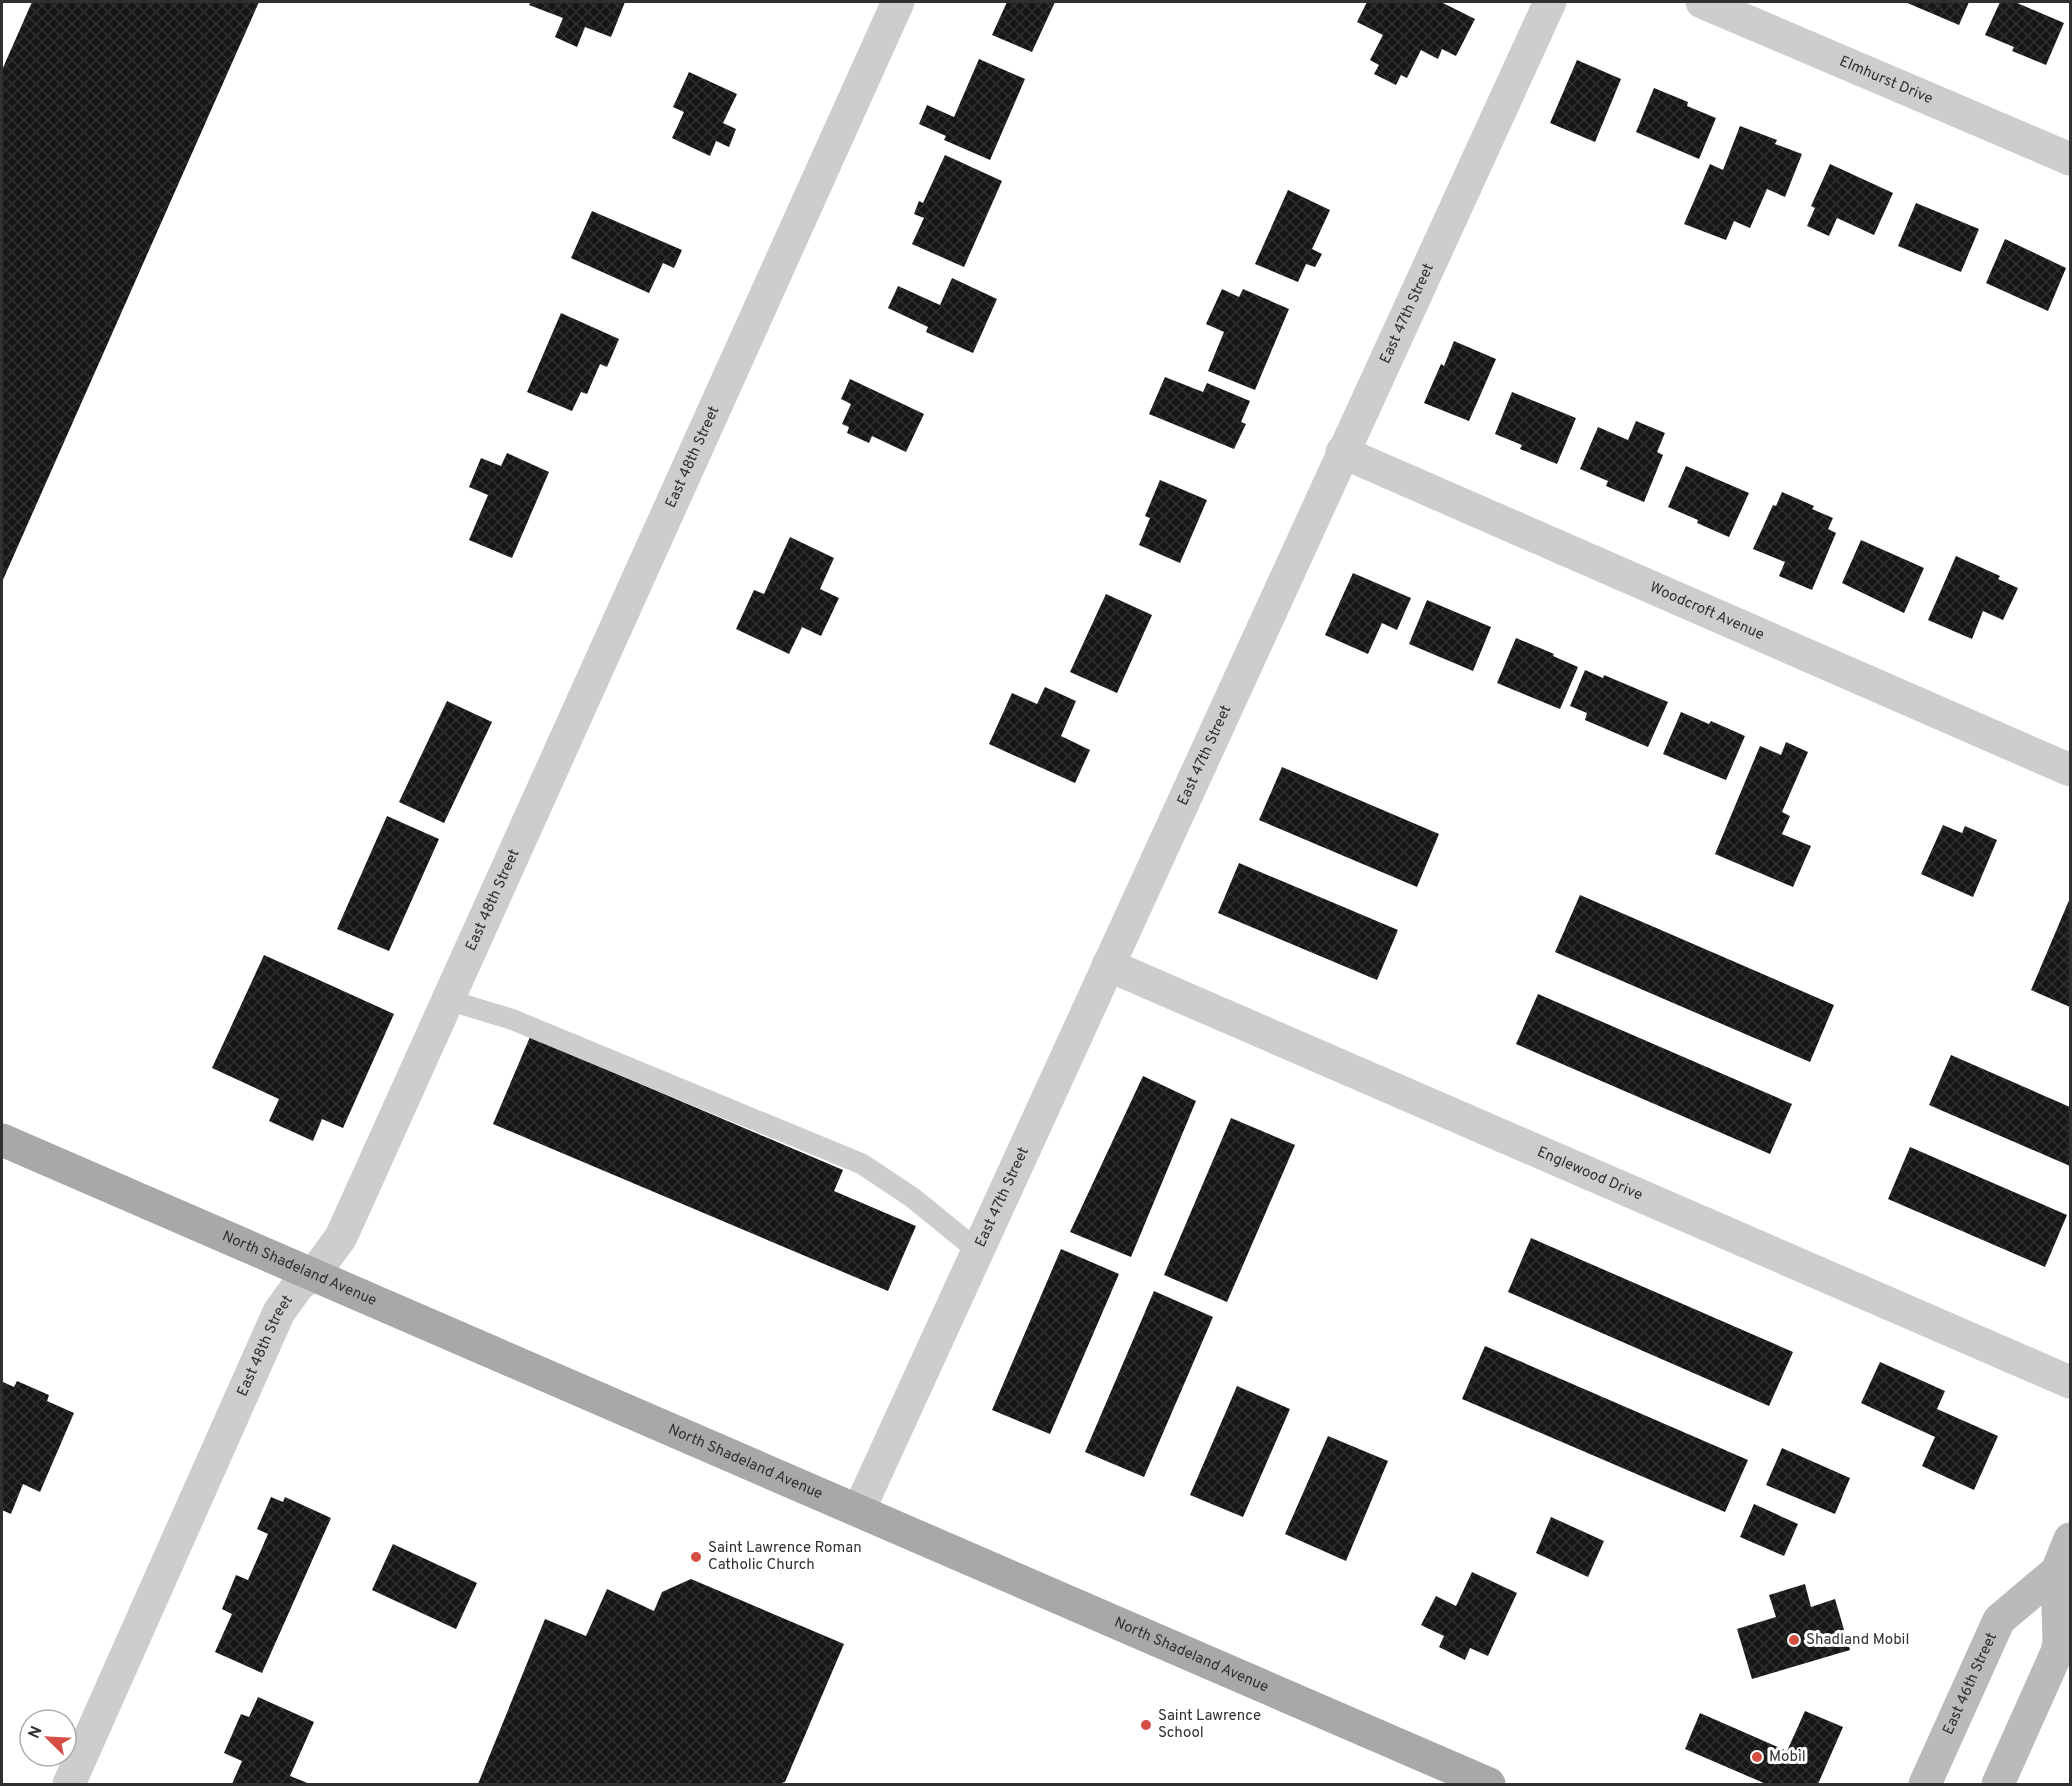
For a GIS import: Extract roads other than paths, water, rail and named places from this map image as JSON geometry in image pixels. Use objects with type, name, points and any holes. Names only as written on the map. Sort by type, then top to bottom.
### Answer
[{"type":"main road","name":"North Shadeland Avenue","points":[[2,1140],[311,1276],[859,1510],[1489,1785]]},
{"type":"street","name":"East 47th Street","points":[[859,1510],[1550,2]]},
{"type":"street","name":"Elmhurst Drive","points":[[1702,2],[2070,159]]},
{"type":"street","name":"East 48th Street","points":[[69,1785],[279,1312],[297,1287],[311,1276],[341,1237],[894,3]]},
{"type":"street","name":"Woodcroft Avenue","points":[[1342,452],[2070,770]]},
{"type":"street","name":"Englewood Drive","points":[[1108,965],[2070,1382]]},
{"type":"street","name":"East 46th Street","points":[[1998,1785],[2057,1653],[2059,1642],[2057,1571],[2070,1539]]},
{"type":"street","name":"East 46th Street","points":[[1925,1785],[1999,1620],[2057,1571]]},
{"type":"lane","points":[[448,1000],[512,1019],[861,1164],[913,1198],[978,1251]]},
{"type":"place","name":"Saint Lawrence Roman Catholic Church","points":[[696,1557]]},
{"type":"place","name":"Shadland Mobil","points":[[1794,1640]]},
{"type":"place","name":"Saint Lawrence School","points":[[1146,1725]]},
{"type":"place","name":"Mobil","points":[[1757,1757]]}]
